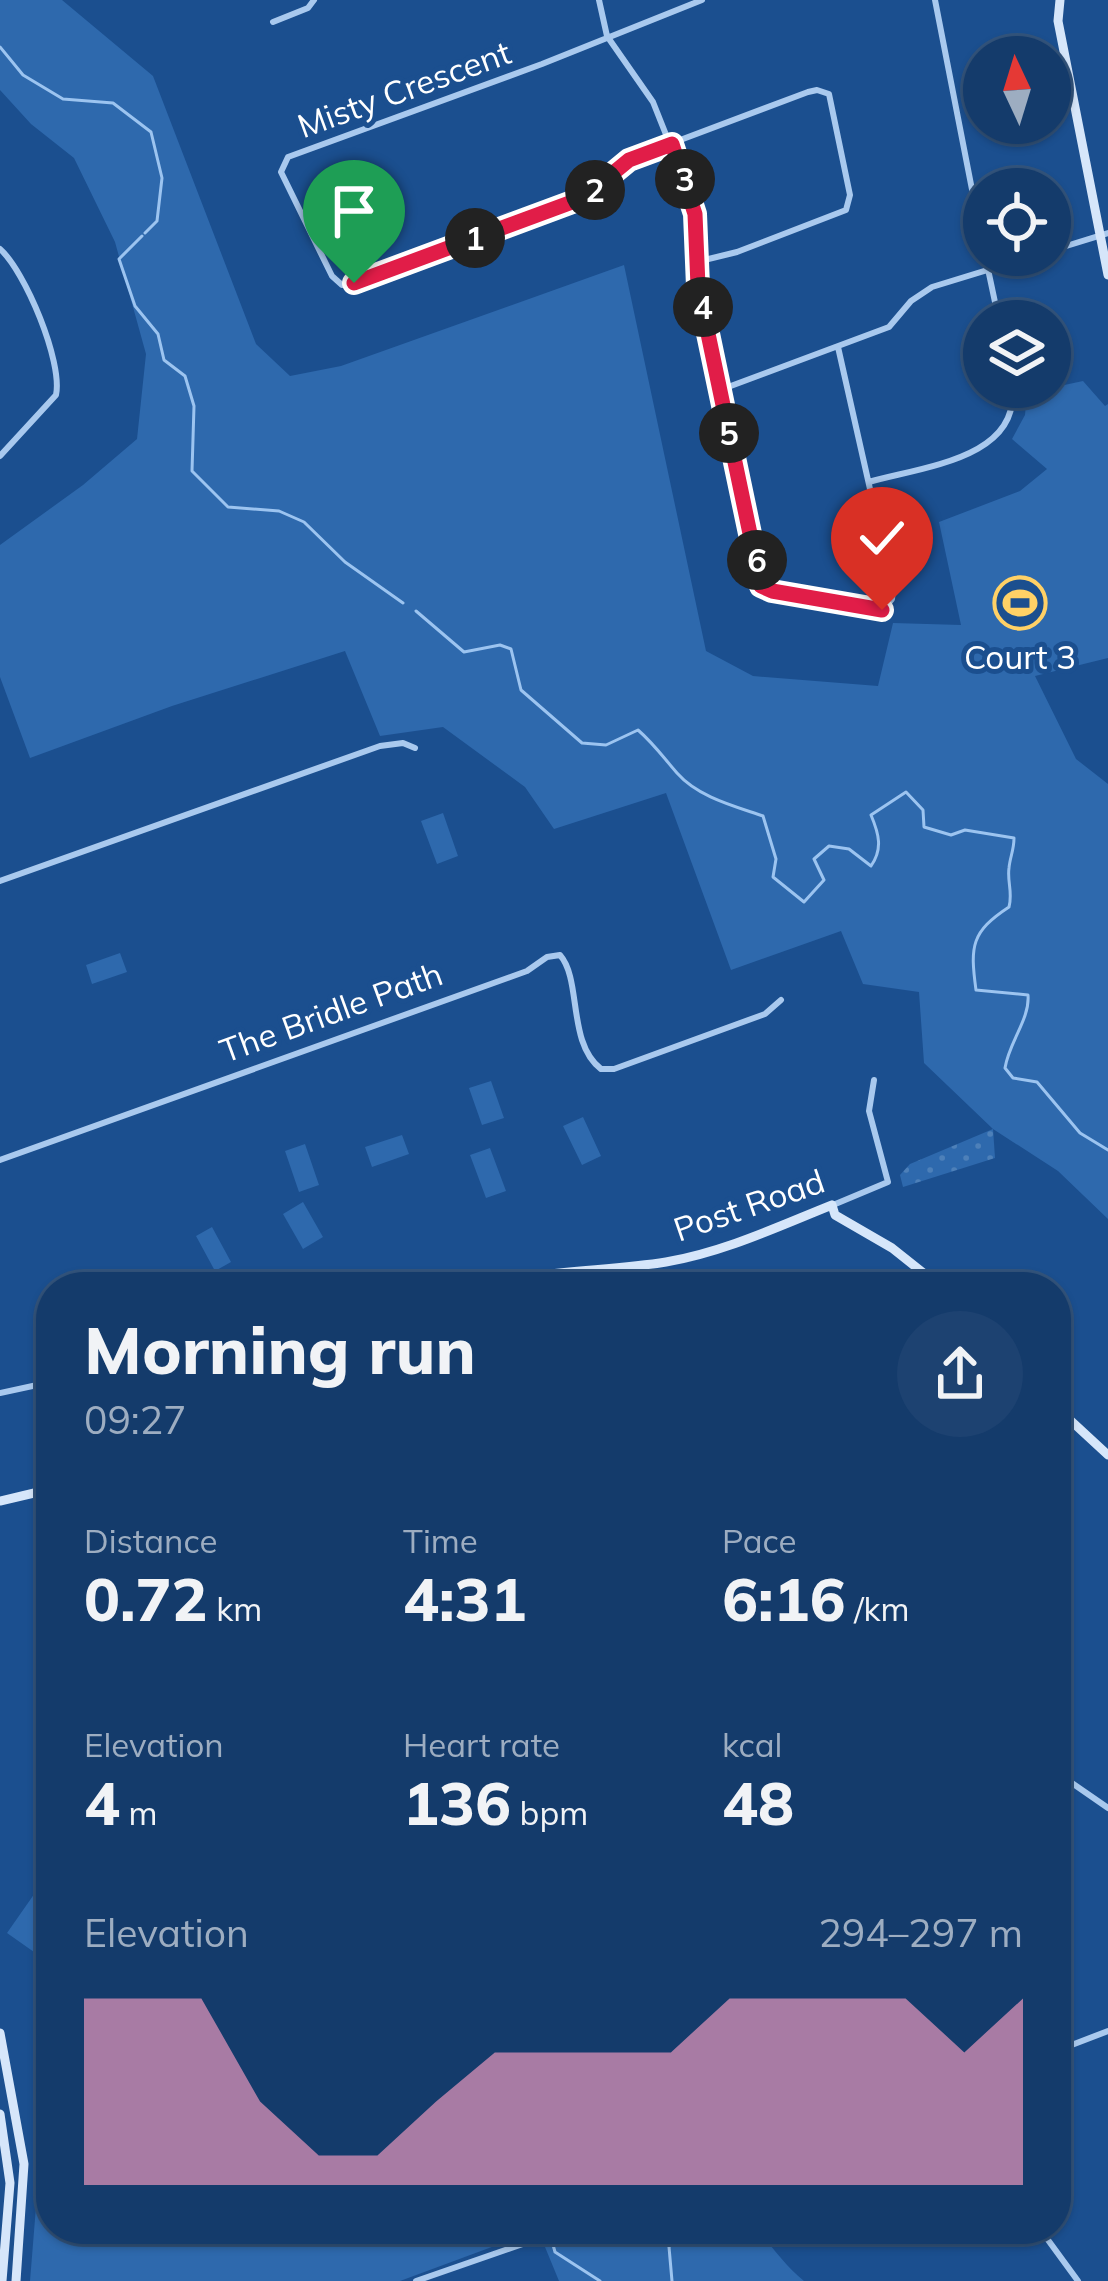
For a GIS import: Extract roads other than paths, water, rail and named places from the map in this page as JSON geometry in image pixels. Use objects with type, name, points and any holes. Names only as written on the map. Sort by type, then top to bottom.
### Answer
[{"type":"street","points":[[273,22],[308,8],[314,0]]},
{"type":"street","points":[[599,0],[607,36],[653,102],[672,144],[695,214],[696,262],[759,578],[766,590],[874,611],[888,606],[893,591],[838,347]]},
{"type":"street","points":[[607,36],[702,0]]},
{"type":"street","points":[[935,0],[968,168]]},
{"type":"street","points":[[1060,0],[1058,21],[1104,234],[1108,275]]},
{"type":"street","name":"Misty Crescent","points":[[607,36],[288,158],[282,165],[284,178],[332,276],[342,285],[354,283],[565,205],[593,191],[629,160],[672,144]]},
{"type":"street","points":[[672,144],[817,90],[833,100],[850,195],[846,210],[737,252],[696,262]]},
{"type":"street","points":[[1071,244],[1104,234]]},
{"type":"street","points":[[0,249],[18,268],[55,361],[58,386],[56,395],[0,455]]},
{"type":"street","points":[[720,390],[890,327],[911,301],[932,287],[968,276]]},
{"type":"street","points":[[869,482],[913,472],[991,442],[1010,422],[1011,408]]},
{"type":"street","points":[[0,881],[380,746],[403,743],[415,748]]},
{"type":"street","name":"The Bridle Path","points":[[0,1160],[527,971],[548,957],[560,955],[571,974],[576,1017],[592,1062],[601,1070],[765,1014],[782,1000]]},
{"type":"street","name":"Post Road","points":[[605,1272],[702,1255],[888,1182],[869,1111],[874,1080]]},
{"type":"street","points":[[832,1205],[846,1209],[853,1223],[920,1272]]},
{"type":"street","points":[[0,1394],[36,1386]]},
{"type":"street","points":[[1071,1421],[1108,1455]]},
{"type":"street","points":[[0,1501],[36,1493]]},
{"type":"street","points":[[1071,1782],[1108,1808]]},
{"type":"street","points":[[1071,2045],[1108,2031]]},
{"type":"street","points":[[0,2033],[24,2164],[16,2281]]},
{"type":"street","points":[[0,2114],[10,2183],[2,2281]]},
{"type":"street","points":[[416,2281],[523,2244]]},
{"type":"street","points":[[1051,2244],[1078,2281]]},
{"type":"waterway","points":[[0,47],[23,75],[63,99],[113,103],[151,132],[162,178],[157,221],[145,233]]},
{"type":"waterway","points":[[142,236],[119,259],[135,306],[158,334],[164,360],[185,376],[194,406],[192,471],[228,507],[279,511],[304,522],[345,562],[403,603]]},
{"type":"waterway","points":[[416,611],[464,652],[500,645],[511,649],[521,690],[582,743],[606,745],[638,730],[695,788],[763,816],[776,859],[773,877],[804,902],[824,880],[814,859],[829,846],[849,849],[871,866],[878,841],[871,815],[906,792],[923,810],[924,827],[951,835],[965,830],[1014,838],[1009,907],[987,924],[976,941],[976,990],[1028,995],[1005,1068],[1013,1078],[1037,1082],[1080,1133],[1108,1150]]},
{"type":"waterway","points":[[553,2244],[555,2252],[600,2281]]},
{"type":"waterway","points":[[672,2244],[672,2281]]},
{"type":"place","name":"Court 3","points":[[1020,603]]}]
